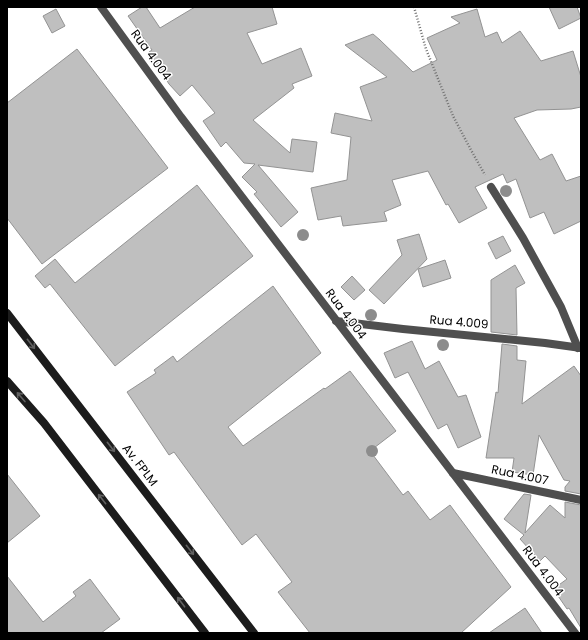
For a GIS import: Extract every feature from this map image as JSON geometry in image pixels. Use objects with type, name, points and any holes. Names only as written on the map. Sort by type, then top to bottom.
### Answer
[{"type":"main road","name":"Av. FPLM","points":[[7,313],[254,633]]},
{"type":"main road","points":[[7,381],[44,423],[205,633]]},
{"type":"street","name":"Rua 4.004","points":[[101,7],[176,110],[575,633]]},
{"type":"street","points":[[491,187],[561,307],[580,348]]},
{"type":"street","name":"Rua 4.009","points":[[336,321],[580,348]]},
{"type":"street","name":"Rua 4.007","points":[[453,473],[581,500]]},
{"type":"path","points":[[414,7],[426,49],[453,116],[491,187]]},
{"type":"building","points":[[142,7],[146,7],[160,28],[195,7],[272,7],[277,24],[247,33],[262,64],[301,48],[312,76],[292,84],[294,88],[253,120],[290,153],[292,139],[317,142],[313,172],[258,165],[298,212],[281,227],[254,194],[257,192],[242,177],[255,164],[244,163],[226,142],[221,147],[203,121],[215,113],[192,85],[180,96],[169,84],[149,52],[152,50],[128,16]]},
{"type":"building","points":[[549,7],[577,7],[581,18],[559,29]]},
{"type":"building","points":[[56,9],[65,26],[52,33],[43,16]]},
{"type":"building","points":[[477,9],[485,37],[497,32],[502,43],[520,31],[541,61],[573,51],[581,77],[581,107],[571,109],[537,110],[514,118],[540,160],[552,154],[566,181],[581,176],[581,221],[554,234],[544,212],[530,218],[516,179],[507,183],[503,174],[475,187],[487,208],[459,223],[448,204],[446,205],[428,171],[392,180],[401,205],[384,212],[387,221],[343,226],[341,216],[318,220],[311,188],[347,180],[351,137],[331,133],[335,113],[372,121],[360,87],[387,77],[345,45],[373,34],[413,72],[437,60],[427,38],[460,23],[451,17]]},
{"type":"building","points":[[77,49],[168,168],[42,264],[7,218],[7,103]]},
{"type":"building","points":[[197,185],[253,256],[115,366],[50,284],[45,288],[35,276],[55,259],[75,283]]},
{"type":"building","points":[[419,234],[427,259],[384,304],[369,290],[402,255],[397,240]]},
{"type":"building","points":[[503,236],[511,251],[496,259],[488,243]]},
{"type":"building","points":[[445,260],[451,278],[423,287],[418,269]]},
{"type":"building","points":[[515,265],[525,283],[516,288],[517,335],[491,332],[491,280]]},
{"type":"building","points":[[352,276],[365,290],[354,300],[341,287]]},
{"type":"building","points":[[273,286],[321,353],[228,427],[243,446],[350,371],[396,431],[370,451],[403,495],[408,491],[430,520],[450,505],[511,587],[461,633],[310,633],[278,592],[292,582],[256,534],[242,545],[174,452],[169,455],[127,392],[156,373],[154,370],[173,356],[177,362]]},
{"type":"building","points":[[412,341],[425,369],[439,361],[458,397],[466,395],[481,437],[458,448],[447,424],[438,429],[408,372],[395,378],[384,353]]},
{"type":"building","points":[[502,344],[517,346],[517,360],[526,361],[522,404],[574,366],[581,376],[581,494],[565,491],[565,487],[570,481],[564,480],[539,435],[533,475],[512,472],[514,458],[486,458],[496,392],[498,393]]},
{"type":"building","points":[[7,474],[40,516],[7,543]]},
{"type":"building","points":[[524,494],[531,495],[525,533],[550,505],[565,518],[565,502],[581,505],[581,628],[569,608],[567,609],[556,593],[556,587],[567,579],[545,556],[540,561],[520,539],[524,535],[504,519]]},
{"type":"building","points":[[7,576],[43,622],[76,596],[73,592],[90,579],[120,619],[101,633],[7,633]]},
{"type":"building","points":[[525,608],[542,633],[489,633]]}]
